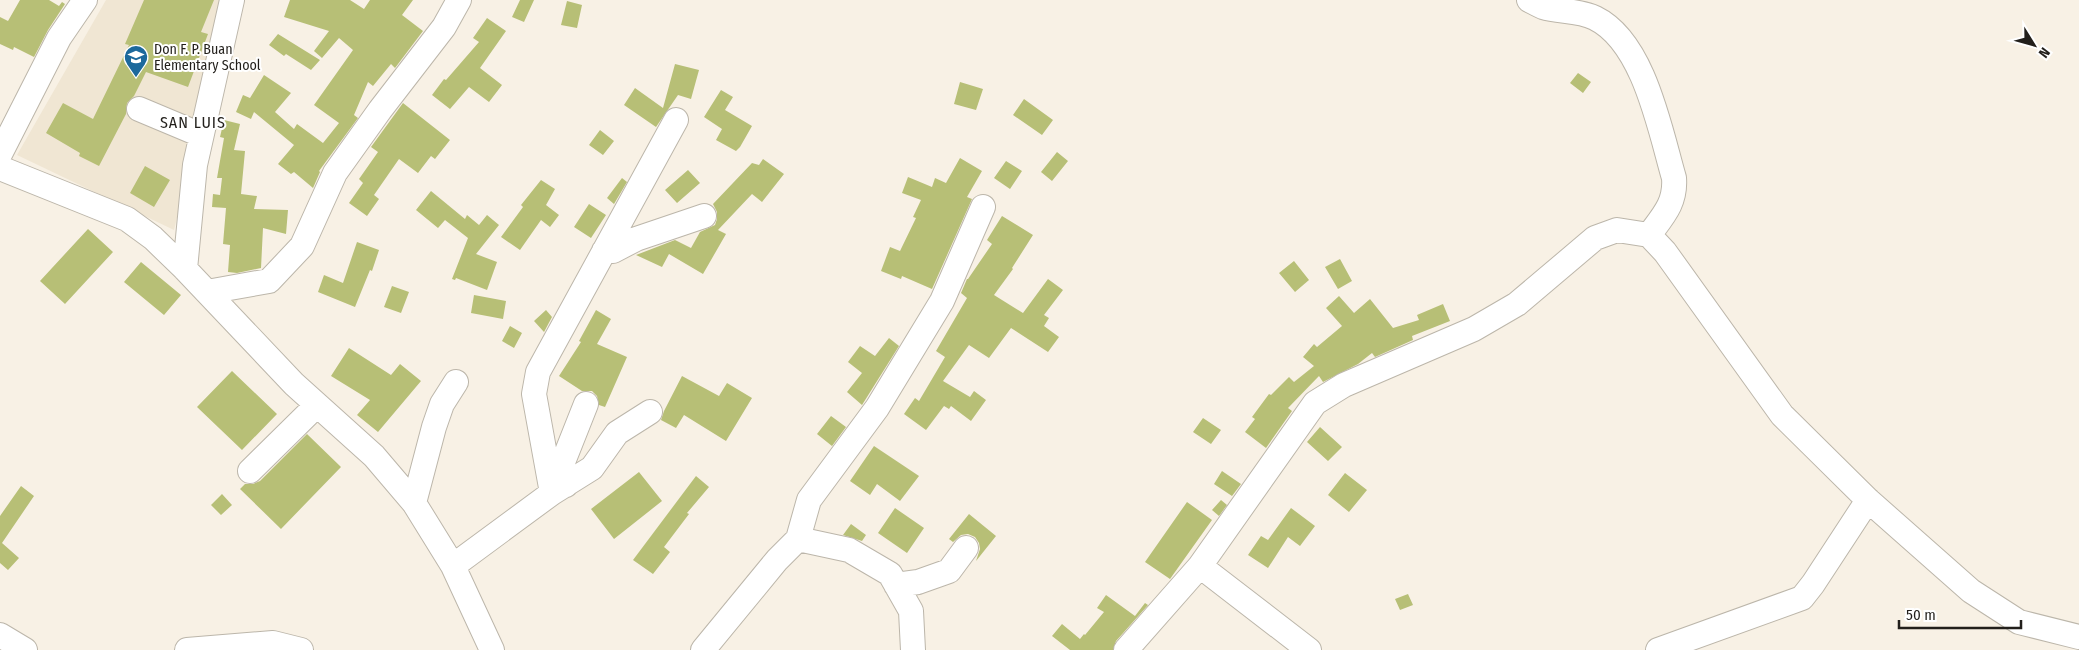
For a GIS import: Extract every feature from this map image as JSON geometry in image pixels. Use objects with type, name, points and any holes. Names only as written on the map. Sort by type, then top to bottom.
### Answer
[{"type":"street","points":[[0,154],[59,38],[85,0]]},
{"type":"street","points":[[185,269],[195,165],[232,0]]},
{"type":"street","points":[[207,292],[269,281],[302,246],[336,173],[380,110],[444,27],[459,0]]},
{"type":"street","points":[[1529,0],[1543,7],[1593,17],[1607,25],[1632,56],[1645,80],[1674,178],[1675,192],[1672,201],[1649,235]]},
{"type":"street","points":[[140,109],[201,135]]},
{"type":"street","points":[[559,489],[534,394],[538,372],[676,120]]},
{"type":"street","points":[[0,168],[127,219],[153,238],[185,269],[317,405],[374,456],[414,503],[453,566],[492,650]]},
{"type":"street","points":[[703,650],[777,560],[798,539],[809,500],[877,408],[942,302],[983,207]]},
{"type":"street","points":[[604,251],[613,251],[636,239],[704,216]]},
{"type":"street","points":[[1126,650],[1200,566],[1316,403],[1344,384],[1474,329],[1517,304],[1595,238],[1617,230],[1649,235],[1665,252],[1782,415],[1868,500],[1971,592],[2019,622],[2079,638]]},
{"type":"street","points":[[414,503],[434,427],[442,404],[456,382]]},
{"type":"street","points":[[559,489],[563,462],[586,404]]},
{"type":"street","points":[[250,471],[317,405]]},
{"type":"street","points":[[453,566],[559,489],[592,468],[617,433],[650,412]]},
{"type":"street","points":[[1658,650],[1802,598],[1868,500]]},
{"type":"street","points":[[798,539],[849,550],[890,574],[911,612],[913,650]]},
{"type":"street","points":[[896,585],[918,582],[949,570],[966,548]]},
{"type":"street","points":[[1200,566],[1308,650]]},
{"type":"street","points":[[0,635],[25,650]]},
{"type":"street","points":[[187,650],[273,643],[301,650]]},
{"type":"shaded area","name":"Don F. P. Buan Elementary School","points":[[106,0],[229,0],[174,230],[17,155]]},
{"type":"building","points":[[20,0],[49,0],[59,6],[62,2],[65,4],[48,30],[34,57],[14,47],[13,50],[0,44],[0,17],[8,21]]},
{"type":"building","points":[[144,0],[214,0],[201,32],[208,34],[188,87],[146,72],[134,96],[127,103],[126,114],[99,166],[79,156],[80,153],[46,133],[63,103],[93,119],[129,45],[125,44]]},
{"type":"building","points":[[290,0],[350,0],[364,9],[370,0],[413,0],[402,15],[423,31],[395,68],[391,64],[373,86],[368,82],[354,115],[358,118],[319,171],[313,188],[294,172],[291,174],[278,164],[294,145],[254,112],[251,119],[236,112],[243,95],[250,98],[264,75],[291,93],[275,112],[294,129],[297,124],[323,143],[339,123],[314,105],[353,50],[339,38],[322,58],[314,51],[329,31],[284,17]]},
{"type":"building","points":[[520,0],[534,0],[524,22],[512,17]]},
{"type":"building","points":[[567,1],[582,5],[577,28],[561,25]]},
{"type":"building","points":[[487,18],[506,31],[480,68],[502,85],[489,102],[469,87],[450,109],[432,95],[444,79],[446,80],[479,42],[473,38]]},
{"type":"building","points":[[278,34],[320,60],[311,70],[286,54],[284,56],[269,45]]},
{"type":"building","points":[[675,64],[699,70],[691,99],[678,95],[656,127],[624,105],[635,88],[663,108]]},
{"type":"building","points":[[1578,73],[1591,82],[1583,93],[1570,83]]},
{"type":"building","points":[[960,82],[983,89],[976,110],[954,104]]},
{"type":"building","points":[[721,90],[733,97],[725,110],[752,126],[736,151],[716,140],[722,129],[704,117]]},
{"type":"building","points":[[1024,99],[1053,120],[1042,135],[1013,115]]},
{"type":"building","points":[[403,103],[450,140],[435,159],[431,156],[418,173],[399,159],[374,195],[379,199],[367,216],[349,203],[363,183],[359,179],[378,152],[371,147]]},
{"type":"building","points":[[224,120],[240,124],[234,150],[245,151],[241,194],[257,196],[254,209],[288,210],[286,234],[263,228],[261,268],[237,273],[228,272],[230,245],[223,244],[226,208],[212,207],[213,194],[220,195],[222,178],[217,178],[224,138],[220,137]]},
{"type":"building","points":[[600,130],[614,141],[603,155],[589,145]]},
{"type":"building","points":[[1057,152],[1068,161],[1052,181],[1041,172]]},
{"type":"building","points":[[960,158],[982,171],[967,197],[972,199],[932,289],[902,276],[901,279],[881,271],[890,247],[900,251],[916,218],[913,217],[921,200],[902,193],[908,177],[932,187],[935,178],[946,183]]},
{"type":"building","points":[[763,159],[784,174],[762,202],[752,194],[718,230],[726,234],[703,274],[669,254],[662,267],[636,255],[675,240],[691,248],[700,232],[715,225],[717,212],[713,204],[752,163],[759,165]]},
{"type":"building","points":[[1006,161],[1022,171],[1010,189],[994,178]]},
{"type":"building","points":[[145,166],[170,180],[154,207],[130,193]]},
{"type":"building","points":[[688,170],[700,183],[677,203],[665,190]]},
{"type":"building","points":[[622,178],[627,182],[614,204],[607,198]]},
{"type":"building","points":[[541,180],[555,189],[546,205],[559,215],[550,227],[541,220],[520,250],[501,237],[523,207],[521,205]]},
{"type":"building","points":[[431,191],[465,219],[467,215],[479,225],[487,215],[499,225],[476,254],[497,262],[487,290],[456,278],[455,280],[452,279],[468,238],[445,220],[438,228],[416,210]]},
{"type":"building","points":[[589,204],[606,215],[591,238],[574,227]]},
{"type":"building","points":[[1002,216],[1033,235],[1013,269],[994,295],[1023,313],[1048,279],[1063,290],[1044,315],[1049,318],[1044,326],[1059,337],[1048,352],[1011,328],[989,358],[969,345],[943,381],[970,397],[974,391],[986,400],[971,421],[951,406],[949,409],[944,406],[926,430],[904,414],[915,398],[919,401],[945,357],[936,351],[967,298],[961,293],[967,279],[992,244],[987,240]]},
{"type":"building","points":[[88,229],[113,252],[65,304],[40,281]]},
{"type":"building","points":[[357,242],[379,250],[372,271],[370,270],[355,307],[318,292],[324,275],[343,283]]},
{"type":"building","points":[[1340,259],[1352,281],[1338,289],[1325,267]]},
{"type":"building","points":[[1294,261],[1309,280],[1295,292],[1279,273]]},
{"type":"building","points":[[141,262],[181,295],[164,315],[124,282]]},
{"type":"building","points":[[392,286],[409,292],[401,313],[384,307]]},
{"type":"building","points":[[474,295],[506,301],[503,319],[471,313]]},
{"type":"building","points":[[1339,296],[1354,313],[1370,299],[1393,328],[1419,320],[1417,315],[1443,304],[1450,321],[1412,336],[1413,340],[1375,357],[1372,353],[1358,364],[1323,382],[1319,376],[1288,408],[1292,411],[1266,448],[1245,432],[1255,419],[1252,417],[1269,394],[1271,395],[1289,377],[1294,382],[1314,366],[1303,357],[1314,344],[1317,347],[1342,326],[1326,308]]},
{"type":"building","points":[[546,310],[552,317],[544,332],[534,321]]},
{"type":"building","points":[[596,310],[611,319],[597,344],[627,357],[605,407],[599,405],[597,396],[592,391],[582,391],[559,376],[581,342],[579,341]]},
{"type":"building","points":[[510,326],[522,333],[514,348],[502,341]]},
{"type":"building","points":[[889,338],[899,346],[862,405],[847,392],[862,373],[848,362],[860,346],[875,356]]},
{"type":"building","points":[[349,348],[391,375],[400,364],[421,381],[378,432],[357,415],[370,400],[331,376]]},
{"type":"building","points":[[232,371],[277,414],[242,450],[197,407]]},
{"type":"building","points":[[682,376],[719,396],[727,383],[752,398],[726,441],[684,415],[676,428],[661,420]]},
{"type":"building","points":[[831,416],[846,427],[832,446],[817,434]]},
{"type":"building","points":[[1203,418],[1221,430],[1211,444],[1193,432]]},
{"type":"building","points":[[1320,427],[1342,447],[1328,461],[1307,442]]},
{"type":"building","points":[[307,434],[341,467],[281,529],[240,489],[245,484],[253,484],[260,481]]},
{"type":"building","points":[[874,446],[919,476],[900,501],[877,484],[870,495],[850,481]]},
{"type":"building","points":[[1222,471],[1241,484],[1232,496],[1214,484]]},
{"type":"building","points":[[639,472],[662,501],[614,539],[591,509]]},
{"type":"building","points":[[1345,473],[1367,490],[1349,512],[1328,495]]},
{"type":"building","points":[[696,476],[709,487],[687,513],[689,514],[664,547],[670,552],[653,574],[633,560]]},
{"type":"building","points":[[21,486],[34,496],[2,543],[19,558],[8,570],[0,563],[0,516]]},
{"type":"building","points":[[222,494],[232,505],[221,515],[211,505]]},
{"type":"building","points":[[1221,500],[1227,505],[1219,516],[1212,510]]},
{"type":"building","points":[[1187,502],[1212,520],[1170,579],[1145,562]]},
{"type":"building","points":[[895,508],[924,528],[907,553],[878,533]]},
{"type":"building","points":[[1291,508],[1315,526],[1300,546],[1288,537],[1268,568],[1248,555],[1261,536],[1268,540]]},
{"type":"building","points":[[969,514],[996,536],[976,561],[980,549],[975,537],[968,534],[961,535],[953,542],[949,539]]},
{"type":"building","points":[[851,524],[866,535],[862,541],[843,535]]},
{"type":"building","points":[[1408,594],[1413,605],[1400,610],[1395,599]]},
{"type":"building","points":[[1106,595],[1135,616],[1145,603],[1148,605],[1116,641],[1113,650],[1070,650],[1052,636],[1062,624],[1080,639],[1104,612],[1097,608]]},
{"type":"place","name":"Don F. P. Buan Elementary School","points":[[136,78]]},
{"type":"district","name":"SAN LUIS","points":[[193,122]]}]
